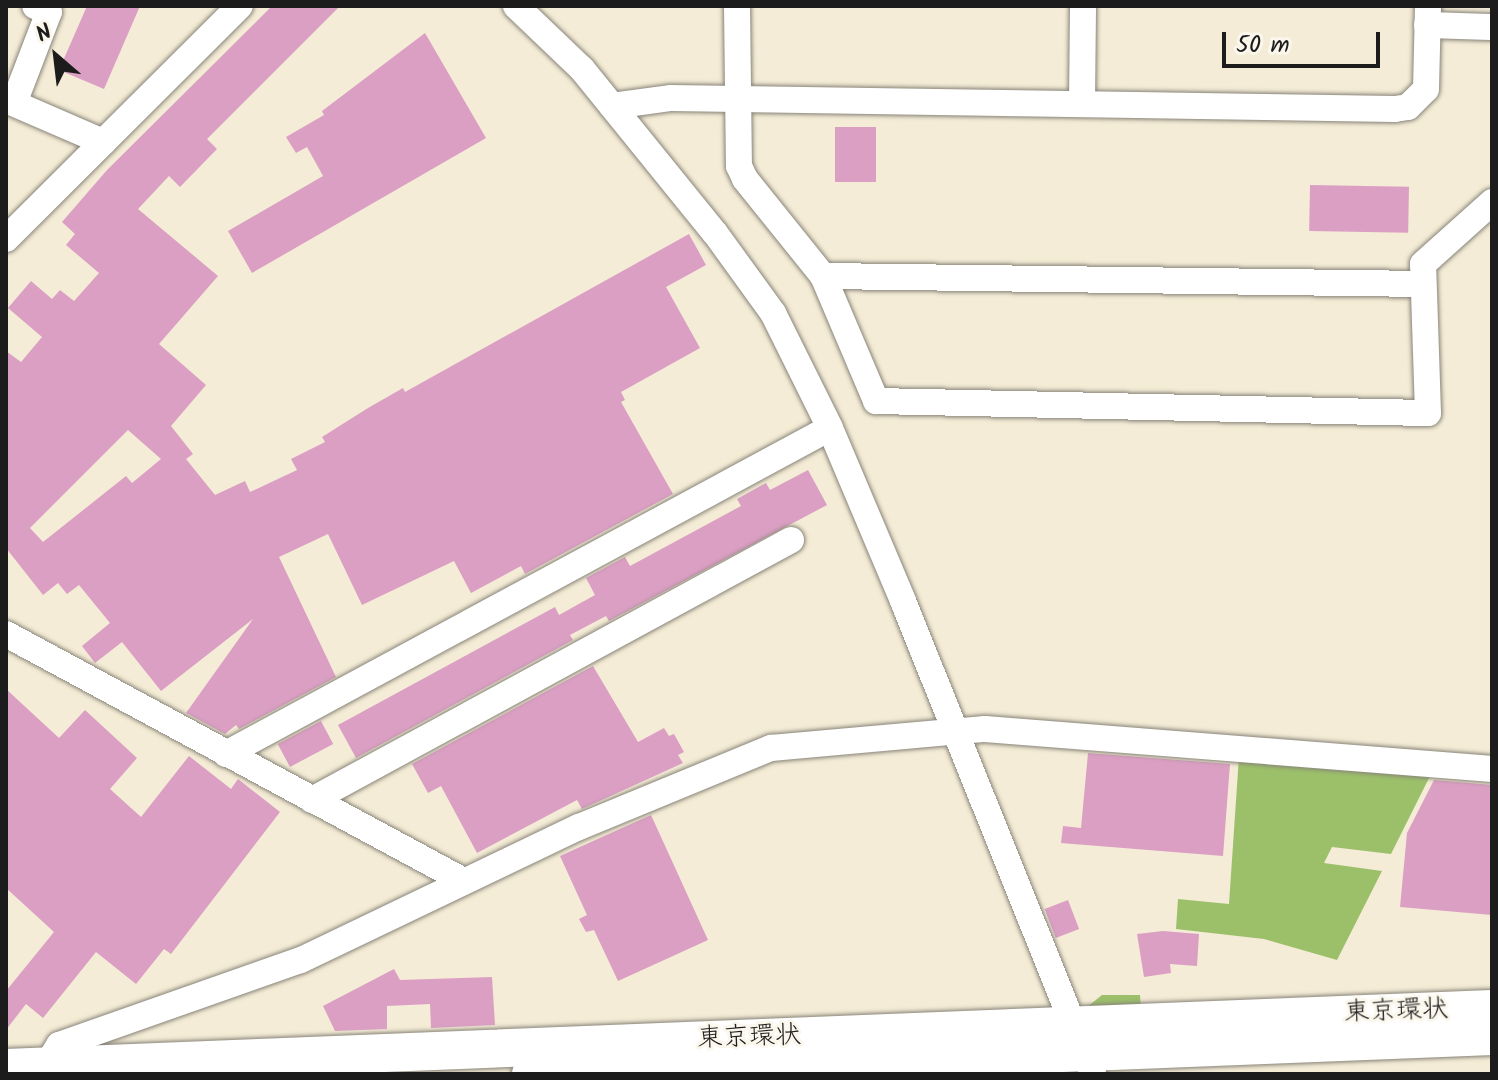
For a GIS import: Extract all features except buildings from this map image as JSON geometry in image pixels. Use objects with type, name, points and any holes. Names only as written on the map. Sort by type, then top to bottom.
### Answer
[{"type":"highway","name":"東京環状","points":[[6,1068],[1083,1050],[1492,1009]]},
{"type":"highway","name":"東京環状","points":[[531,1074],[1492,1036]]},
{"type":"street","points":[[35,6],[49,12],[10,102],[103,142]]},
{"type":"street","points":[[6,239],[240,6]]},
{"type":"street","points":[[516,6],[582,69],[715,233],[773,313],[830,428],[1083,1050]]},
{"type":"street","points":[[737,6],[737,150],[745,179],[823,276],[876,401],[1428,413],[1423,264],[1492,202]]},
{"type":"street","points":[[1082,104],[1083,6]]},
{"type":"street","points":[[612,106],[671,98],[1408,107],[1426,89],[1428,16],[1492,27]]},
{"type":"street","points":[[823,276],[1423,284]]},
{"type":"street","points":[[226,754],[830,428]]},
{"type":"street","points":[[312,800],[791,540]]},
{"type":"street","points":[[6,634],[464,881]]},
{"type":"street","points":[[46,1066],[59,1045],[301,960],[579,827],[771,748],[985,729],[1492,769]]},
{"type":"green space","points":[[1239,756],[1432,772],[1391,854],[1332,847],[1324,863],[1382,871],[1337,960],[1264,939],[1176,929],[1178,899],[1229,904]]},
{"type":"green space","points":[[1102,995],[1140,995],[1141,1010],[1087,1007]]}]
